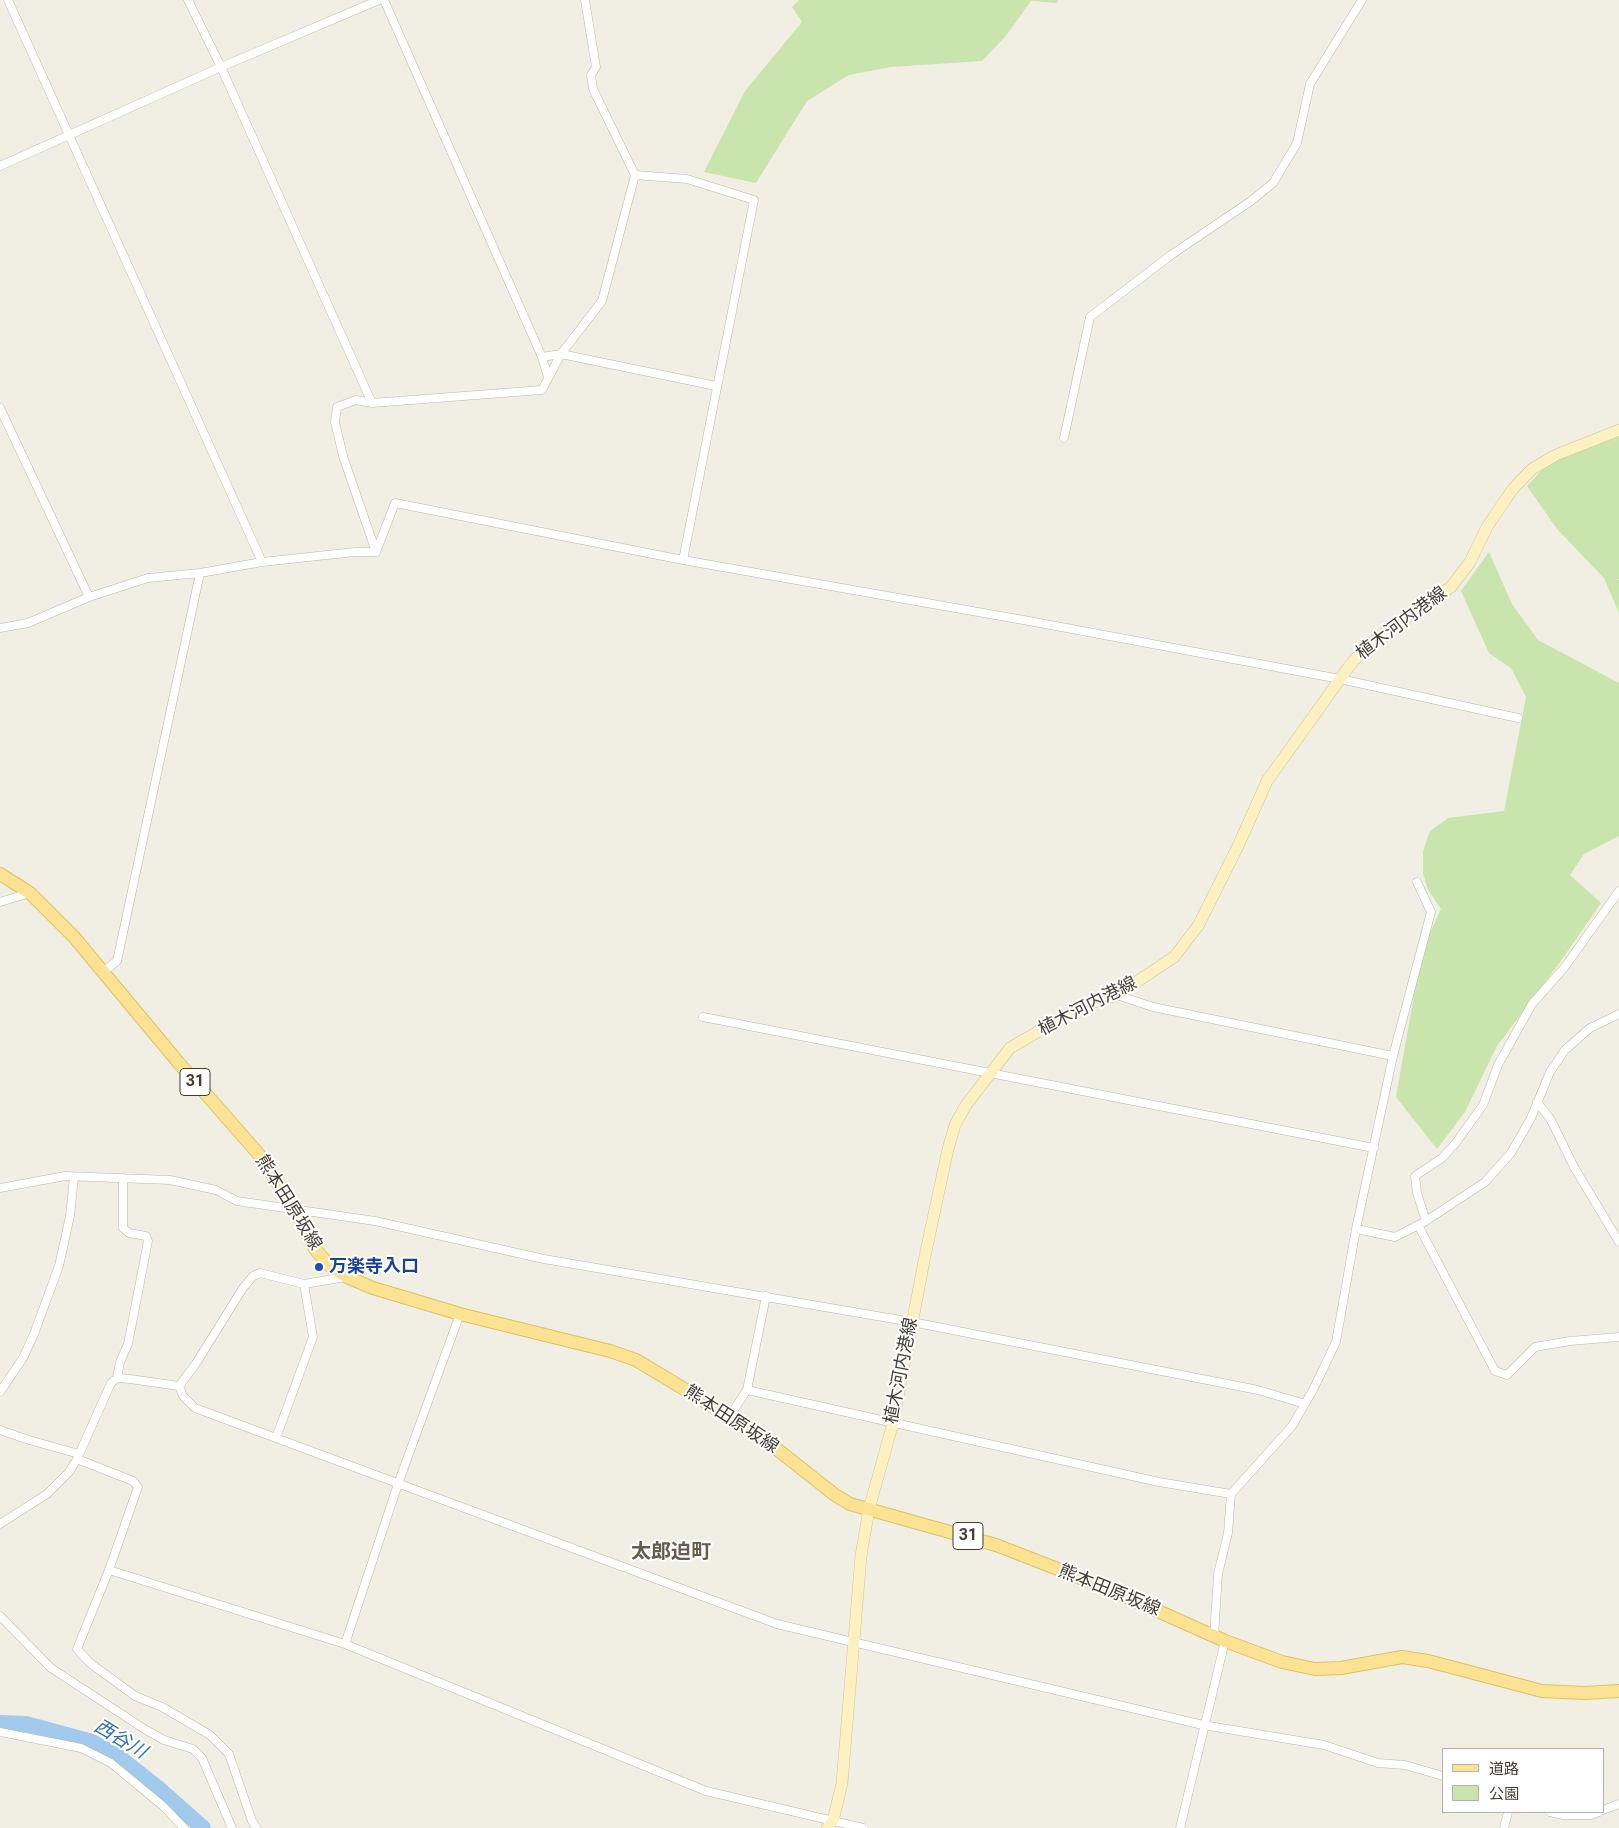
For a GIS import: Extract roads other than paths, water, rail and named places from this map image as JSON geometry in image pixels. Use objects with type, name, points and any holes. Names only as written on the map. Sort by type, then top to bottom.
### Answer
[{"type":"main road","name":"植木河内港線","points":[[830,1824],[842,1783],[861,1556],[869,1508],[893,1423],[912,1322],[953,1133],[966,1105],[988,1074],[1010,1048],[1082,1006],[1117,995],[1174,957],[1198,926],[1239,844],[1266,781],[1353,661],[1379,637],[1451,587],[1470,562],[1487,527],[1512,490],[1532,469],[1556,455],[1619,430]]},
{"type":"main road","name":"熊本田原坂線","points":[[0,874],[30,893],[74,937],[262,1158],[295,1210],[314,1249],[329,1265],[347,1277],[373,1288],[460,1314],[610,1351],[636,1360],[754,1431],[835,1496],[850,1504],[996,1544],[1282,1662],[1315,1669],[1341,1668],[1402,1657],[1428,1661],[1542,1691],[1585,1693],[1619,1691]]},
{"type":"street","points":[[8,0],[262,562]]},
{"type":"street","points":[[188,0],[221,67],[372,403]]},
{"type":"street","points":[[0,166],[221,67],[379,0]]},
{"type":"street","points":[[384,0],[542,357],[548,377]]},
{"type":"street","points":[[376,552],[343,456],[335,422],[337,407],[348,401],[356,400],[372,403],[542,390],[561,354],[602,301],[635,175],[593,89],[591,75],[596,67],[585,0]]},
{"type":"street","points":[[1064,438],[1090,317],[1171,254],[1251,201],[1273,183],[1297,143],[1310,84],[1362,0]]},
{"type":"street","points":[[635,175],[687,179],[754,200],[682,560]]},
{"type":"street","points":[[542,357],[561,354],[716,386]]},
{"type":"street","points":[[0,408],[89,597]]},
{"type":"street","points":[[376,552],[395,503],[682,560],[1029,621],[1340,680],[1518,718]]},
{"type":"street","points":[[0,628],[28,623],[89,597],[148,578],[200,573],[262,562],[355,552],[376,552]]},
{"type":"street","points":[[103,972],[117,960],[200,573]]},
{"type":"street","points":[[1180,1828],[1220,1638],[1218,1574],[1228,1533],[1231,1494],[1292,1426],[1336,1342],[1356,1229],[1393,1056],[1431,912],[1417,882]]},
{"type":"street","points":[[1426,1221],[1417,1193],[1415,1176],[1442,1158],[1455,1144],[1483,1105],[1498,1065],[1532,1004],[1564,968],[1619,891]]},
{"type":"street","points":[[0,902],[30,893]]},
{"type":"street","points":[[1117,995],[1153,1007],[1393,1056]]},
{"type":"street","points":[[1356,1229],[1395,1238],[1426,1221],[1485,1182],[1511,1153],[1550,1072],[1565,1050],[1590,1028],[1619,1014]]},
{"type":"street","points":[[703,1017],[1374,1148]]},
{"type":"street","points":[[1537,1102],[1551,1120],[1574,1167],[1619,1242]]},
{"type":"street","points":[[0,1188],[38,1180],[74,1176],[170,1180],[216,1190],[237,1201],[375,1221],[544,1259],[912,1322],[1258,1390],[1305,1404]]},
{"type":"street","points":[[0,1392],[23,1358],[59,1266],[70,1216],[74,1176]]},
{"type":"street","points":[[0,1524],[47,1494],[69,1472],[78,1456],[106,1388],[117,1378],[120,1362],[128,1344],[148,1241],[146,1236],[129,1233],[123,1228],[123,1178]]},
{"type":"street","points":[[1418,1225],[1495,1370],[1507,1375],[1536,1347],[1570,1341],[1619,1337]]},
{"type":"street","points":[[179,1386],[195,1365],[243,1288],[253,1276],[260,1273],[304,1284],[347,1277]]},
{"type":"street","points":[[276,1438],[313,1337],[304,1284]]},
{"type":"street","points":[[729,1417],[747,1390],[766,1296]]},
{"type":"street","points":[[345,1644],[398,1484],[460,1314]]},
{"type":"street","points":[[117,1378],[179,1386]]},
{"type":"street","points":[[179,1386],[183,1396],[194,1408],[777,1624],[1203,1725],[1324,1745],[1378,1763],[1405,1765],[1442,1776]]},
{"type":"street","points":[[747,1390],[1159,1482],[1231,1494]]},
{"type":"street","points":[[0,1430],[78,1456],[133,1481],[138,1487],[109,1570],[77,1649],[90,1663],[136,1696],[162,1707],[217,1741],[229,1754],[256,1828]]},
{"type":"street","points":[[109,1570],[345,1644],[706,1791],[830,1824],[863,1828]]},
{"type":"street","points":[[0,1616],[51,1668],[146,1730],[164,1740],[193,1749],[202,1758],[232,1828]]},
{"type":"street","points":[[0,1732],[81,1748],[111,1763],[163,1806],[184,1828]]},
{"type":"street","points":[[1604,1810],[1619,1804]]},
{"type":"street","points":[[1504,1828],[1508,1813]]},
{"type":"street","points":[[1561,1813],[1582,1815],[1593,1813]]},
{"type":"waterway","name":"西谷川","points":[[0,1723],[26,1724],[92,1742],[116,1755],[158,1788],[203,1828]]},
{"type":"place","name":"万楽寺入口","points":[[319,1267]]},
{"type":"district","name":"太郎迫町","points":[[671,1553]]}]
